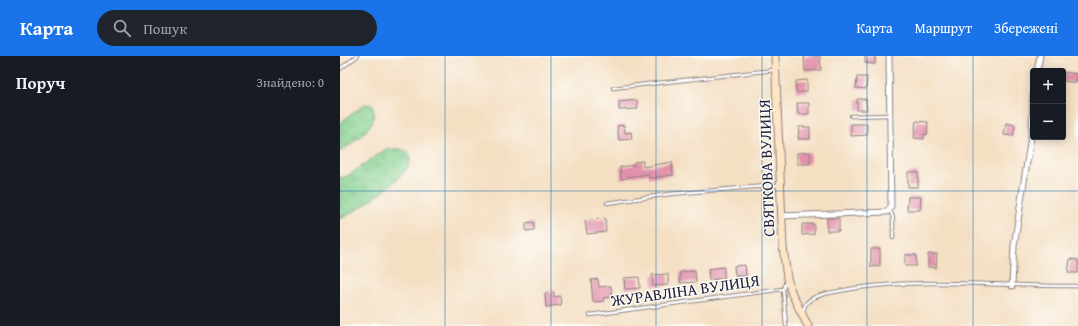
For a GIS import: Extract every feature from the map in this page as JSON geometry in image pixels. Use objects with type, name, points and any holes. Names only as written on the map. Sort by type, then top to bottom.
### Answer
[{"type":"main road","name":"СВЯТКОВА ВУЛИЦЯ","points":[[775,56],[781,216],[787,278],[792,294],[803,313],[808,326]]},
{"type":"street","points":[[781,216],[887,212],[890,210],[889,56]]},
{"type":"street","points":[[1038,68],[1040,56]]},
{"type":"street","points":[[1012,286],[1014,246],[1032,130],[1033,104]]},
{"type":"lane","points":[[340,69],[357,56]]},
{"type":"lane","points":[[613,88],[776,69]]},
{"type":"lane","points":[[851,116],[889,115]]},
{"type":"lane","points":[[607,202],[670,194],[780,185]]},
{"type":"lane","points":[[890,210],[893,218],[893,238]]},
{"type":"lane","points":[[786,326],[783,289],[787,278]]},
{"type":"lane","points":[[803,313],[805,305],[811,299],[824,294],[859,287],[902,284],[1078,286]]},
{"type":"lane","name":"ЖУРАВЛІНА ВУЛИЦЯ","points":[[590,315],[783,289]]},
{"type":"green space","points":[[365,104],[372,105],[374,112],[370,126],[365,132],[340,152],[340,123]]},
{"type":"green space","points":[[386,149],[401,149],[408,152],[410,158],[408,166],[402,174],[382,193],[340,219],[340,177],[346,177]]},
{"type":"building","points":[[820,56],[821,70],[805,71],[804,57]]},
{"type":"building","points":[[865,56],[875,56],[875,64],[865,63]]},
{"type":"building","points":[[1066,72],[1077,74],[1076,83],[1066,81]]},
{"type":"building","points":[[857,77],[867,77],[866,89],[856,88]]},
{"type":"building","points":[[807,80],[807,92],[796,92],[796,81]]},
{"type":"building","points":[[857,99],[866,99],[867,110],[857,110]]},
{"type":"building","points":[[637,100],[638,109],[619,110],[619,102]]},
{"type":"building","points":[[797,103],[809,103],[809,114],[798,114]]},
{"type":"building","points":[[916,121],[928,122],[927,135],[924,134],[924,139],[914,138]]},
{"type":"building","points":[[1006,123],[1015,125],[1013,136],[1004,135]]},
{"type":"building","points":[[851,124],[867,124],[867,135],[851,136]]},
{"type":"building","points":[[624,125],[625,133],[631,132],[632,139],[619,140],[617,126]]},
{"type":"building","points":[[799,127],[810,127],[810,139],[798,139]]},
{"type":"building","points":[[810,152],[810,164],[797,164],[797,153]]},
{"type":"building","points":[[643,161],[643,167],[672,162],[673,175],[649,178],[649,174],[621,179],[620,167],[634,165],[634,162]]},
{"type":"building","points":[[908,172],[918,172],[918,187],[908,187]]},
{"type":"building","points":[[908,197],[921,197],[920,210],[907,210]]},
{"type":"building","points":[[605,218],[606,232],[587,234],[585,221]]},
{"type":"building","points":[[827,218],[839,218],[839,231],[827,231]]},
{"type":"building","points":[[534,222],[534,230],[526,231],[526,223]]},
{"type":"building","points":[[802,224],[814,224],[814,234],[802,235]]},
{"type":"building","points":[[871,249],[880,249],[880,266],[871,267]]},
{"type":"building","points":[[928,254],[937,254],[936,268],[928,267]]},
{"type":"building","points":[[905,255],[916,255],[916,266],[905,266]]},
{"type":"building","points":[[1070,259],[1078,260],[1078,273],[1068,273]]},
{"type":"building","points":[[745,265],[746,276],[735,276],[734,266]]},
{"type":"building","points":[[724,267],[724,278],[709,280],[708,269]]},
{"type":"building","points":[[695,271],[696,282],[680,283],[680,272]]},
{"type":"building","points":[[668,274],[668,285],[653,286],[652,275]]},
{"type":"building","points":[[639,277],[640,288],[625,289],[624,278]]},
{"type":"building","points":[[598,279],[599,287],[611,286],[612,297],[603,298],[604,301],[593,302],[591,280]]},
{"type":"building","points":[[554,292],[554,297],[560,296],[561,305],[546,307],[545,293]]}]
